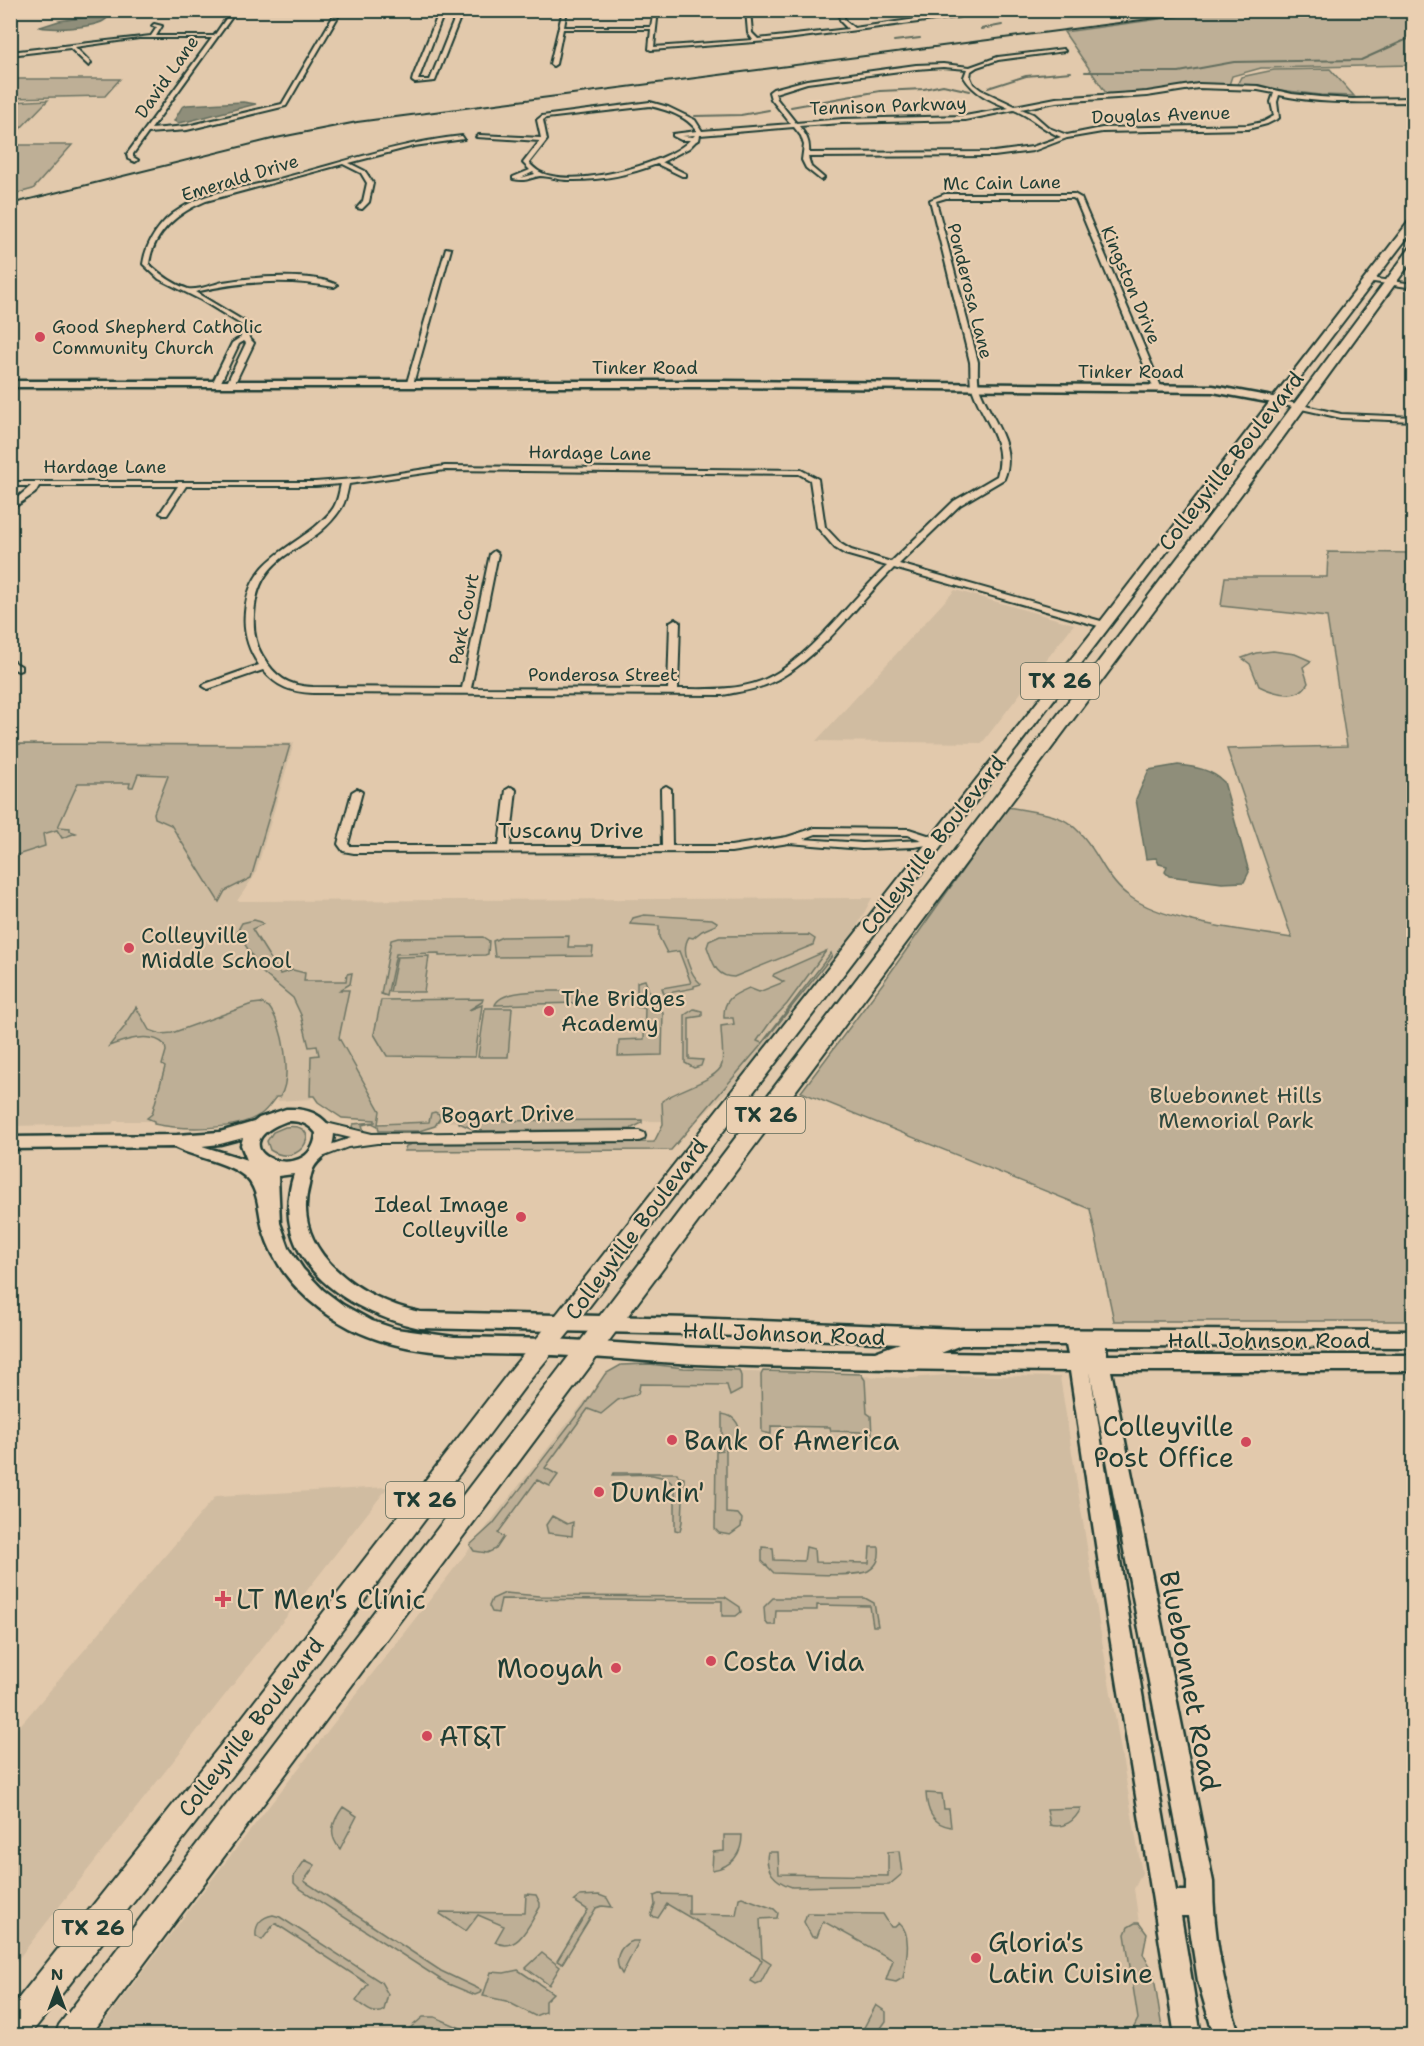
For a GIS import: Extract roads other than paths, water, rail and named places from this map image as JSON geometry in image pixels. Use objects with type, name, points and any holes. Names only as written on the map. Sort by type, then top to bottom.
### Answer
[{"type":"main road","name":"Colleyville Boulevard","points":[[10,2035],[234,1751],[521,1374],[564,1322],[1106,625],[1413,222]]},
{"type":"main road","name":"Colleyville Boulevard","points":[[70,2036],[1213,522],[1413,250]]},
{"type":"main road","name":"Tinker Road","points":[[10,384],[1214,389],[1278,401]]},
{"type":"main road","points":[[1187,517],[1213,522]]},
{"type":"main road","points":[[936,841],[965,850]]},
{"type":"main road","points":[[10,1143],[177,1141],[220,1138],[257,1128],[278,1117],[295,1114],[311,1118],[322,1127],[325,1140],[312,1158],[285,1168],[271,1168],[255,1158],[177,1141]]},
{"type":"main road","points":[[255,1158],[249,1145],[257,1128]]},
{"type":"main road","points":[[177,1141],[197,1151],[243,1165],[259,1180],[269,1209]]},
{"type":"main road","name":"Hall Johnson Road","points":[[255,1158],[270,1177],[272,1189],[269,1209],[280,1247],[295,1272],[326,1303],[347,1316],[385,1334],[409,1341],[875,1362],[1413,1364]]},
{"type":"main road","name":"Hall Johnson Road","points":[[312,1158],[295,1207],[298,1226],[317,1261],[330,1276],[371,1305],[403,1317],[420,1320],[609,1323],[958,1337],[1413,1339]]},
{"type":"main road","points":[[280,1247],[304,1240]]},
{"type":"main road","points":[[347,1316],[371,1305]]},
{"type":"main road","points":[[875,1362],[896,1351],[933,1348],[958,1337]]},
{"type":"main road","name":"Bluebonnet Road","points":[[1084,1337],[1151,1623],[1200,1882],[1199,1904],[1218,2013],[1227,2036]]},
{"type":"main road","name":"Bluebonnet Road","points":[[1089,1364],[1118,1618],[1188,2036]]},
{"type":"main road","points":[[1118,1618],[1151,1623]]},
{"type":"main road","points":[[1166,1903],[1199,1904]]},
{"type":"street","name":"David Lane","points":[[135,160],[130,158],[130,154],[235,10]]},
{"type":"street","points":[[148,131],[187,128],[284,105],[340,10]]},
{"type":"street","points":[[443,10],[415,81],[417,82],[432,81],[461,10]]},
{"type":"street","points":[[553,64],[564,10]]},
{"type":"street","points":[[656,10],[651,50],[757,41],[940,18],[976,10]]},
{"type":"street","points":[[748,10],[750,33],[757,41]]},
{"type":"street","points":[[839,10],[843,22],[852,29]]},
{"type":"street","points":[[930,12],[940,18]]},
{"type":"street","points":[[152,37],[160,26],[154,25]]},
{"type":"street","points":[[437,26],[455,26]]},
{"type":"street","points":[[561,27],[654,28]]},
{"type":"street","points":[[10,54],[152,37],[214,37]]},
{"type":"street","points":[[71,46],[89,64]]},
{"type":"street","points":[[821,178],[808,168],[805,155],[807,144],[804,136],[774,99],[772,92],[775,90],[811,81],[939,65],[970,69],[994,59],[1063,50]]},
{"type":"street","points":[[426,53],[444,53]]},
{"type":"street","points":[[970,69],[967,74],[968,80],[977,90],[1031,116],[1044,127],[1066,137]]},
{"type":"street","name":"Tennison Parkway","points":[[697,139],[681,138],[675,135],[842,121],[946,120],[982,116],[1056,100],[1147,94],[1179,88],[1210,86],[1341,100],[1413,98]]},
{"type":"street","name":"Douglas Avenue","points":[[805,155],[994,154],[1033,149],[1066,137],[1114,128],[1257,125],[1277,117],[1274,102],[1277,92]]},
{"type":"street","name":"Tennison Parkway","points":[[1147,94],[1157,98]]},
{"type":"street","points":[[531,171],[514,178],[524,180],[539,176],[575,178],[608,176],[658,163],[695,143],[700,132],[693,121],[658,101],[587,113],[544,117],[540,120],[540,124],[544,140]]},
{"type":"street","points":[[479,137],[544,140]]},
{"type":"street","name":"Emerald Drive","points":[[245,338],[245,324],[161,278],[147,264],[147,254],[161,231],[174,216],[183,209],[203,201],[423,142],[462,138]]},
{"type":"street","points":[[539,176],[526,164],[544,140]]},
{"type":"street","points":[[345,163],[363,172],[370,183],[366,201],[360,208]]},
{"type":"street","points":[[658,163],[684,175]]},
{"type":"street","name":"Mc Cain Lane","points":[[932,201],[945,196],[1074,196]]},
{"type":"street","name":"Kingston Drive","points":[[1074,196],[1079,199],[1158,389]]},
{"type":"street","name":"Ponderosa Lane","points":[[932,201],[974,362],[975,387]]},
{"type":"street","points":[[409,384],[448,249]]},
{"type":"street","points":[[188,292],[221,283],[264,278],[295,279],[334,285]]},
{"type":"street","points":[[1369,280],[1413,286]]},
{"type":"street","points":[[216,384],[236,343],[245,338],[250,344],[231,385]]},
{"type":"street","name":"Ponderosa Street","points":[[345,483],[338,508],[323,523],[264,568],[252,587],[248,604],[251,645],[264,666],[279,683],[293,689],[723,692],[764,683],[795,665],[891,566],[957,503],[1001,477],[1005,462],[1003,446],[975,387]]},
{"type":"street","points":[[1278,401],[1362,419],[1413,419]]},
{"type":"street","name":"Hardage Lane","points":[[10,484],[345,483],[445,468],[801,472],[814,479],[820,527],[824,533],[848,552],[1106,625]]},
{"type":"street","points":[[10,508],[32,491],[37,484]]},
{"type":"street","points":[[164,513],[184,484]]},
{"type":"street","name":"Park Court","points":[[466,691],[494,554]]},
{"type":"street","points":[[673,693],[675,622]]},
{"type":"street","points":[[208,686],[264,666]]},
{"type":"street","points":[[666,789],[667,849]]},
{"type":"street","points":[[504,850],[511,790]]},
{"type":"street","name":"Tuscany Drive","points":[[357,792],[343,844],[347,849],[354,850],[731,849],[789,840],[815,831],[909,832],[936,841]]},
{"type":"street","points":[[853,831],[856,844]]},
{"type":"street","name":"Tuscany Drive","points":[[789,840],[816,844],[909,845],[936,841]]},
{"type":"street","name":"Bogart Drive","points":[[322,1127],[377,1138]]},
{"type":"street","name":"Bogart Drive","points":[[312,1158],[347,1143],[377,1138],[639,1136]]},
{"type":"waterway","points":[[1085,72],[1179,72],[1234,62],[1361,60],[1410,38],[1410,10]]},
{"type":"waterway","points":[[981,29],[1002,25]]},
{"type":"waterway","points":[[894,41],[920,38]]},
{"type":"waterway","points":[[988,88],[1026,76],[1071,72]]},
{"type":"waterway","points":[[791,107],[880,91],[924,89],[943,85],[970,91]]},
{"type":"waterway","points":[[695,116],[741,115],[769,110]]},
{"type":"railway","points":[[10,204],[276,138],[357,122],[1219,10]]},
{"type":"place","name":"Good Shepherd Catholic Community Church","points":[[40,337]]},
{"type":"place","name":"Colleyville Middle School","points":[[129,948]]},
{"type":"place","name":"The Bridges Academy","points":[[549,1011]]},
{"type":"place","name":"Ideal Image Colleyville","points":[[521,1217]]},
{"type":"place","name":"Bank of America","points":[[672,1440]]},
{"type":"place","name":"Colleyville Post Office","points":[[1246,1442]]},
{"type":"place","name":"Dunkin'","points":[[599,1492]]},
{"type":"place","name":"LT Men's Clinic","points":[[223,1599]]},
{"type":"place","name":"Costa Vida","points":[[711,1661]]},
{"type":"place","name":"Mooyah","points":[[616,1668]]},
{"type":"place","name":"AT&T","points":[[427,1736]]},
{"type":"place","name":"Gloria's Latin Cuisine","points":[[976,1958]]},
{"type":"park label","name":"Bluebonnet Hills Memorial Park","points":[[1236,1108]]}]
